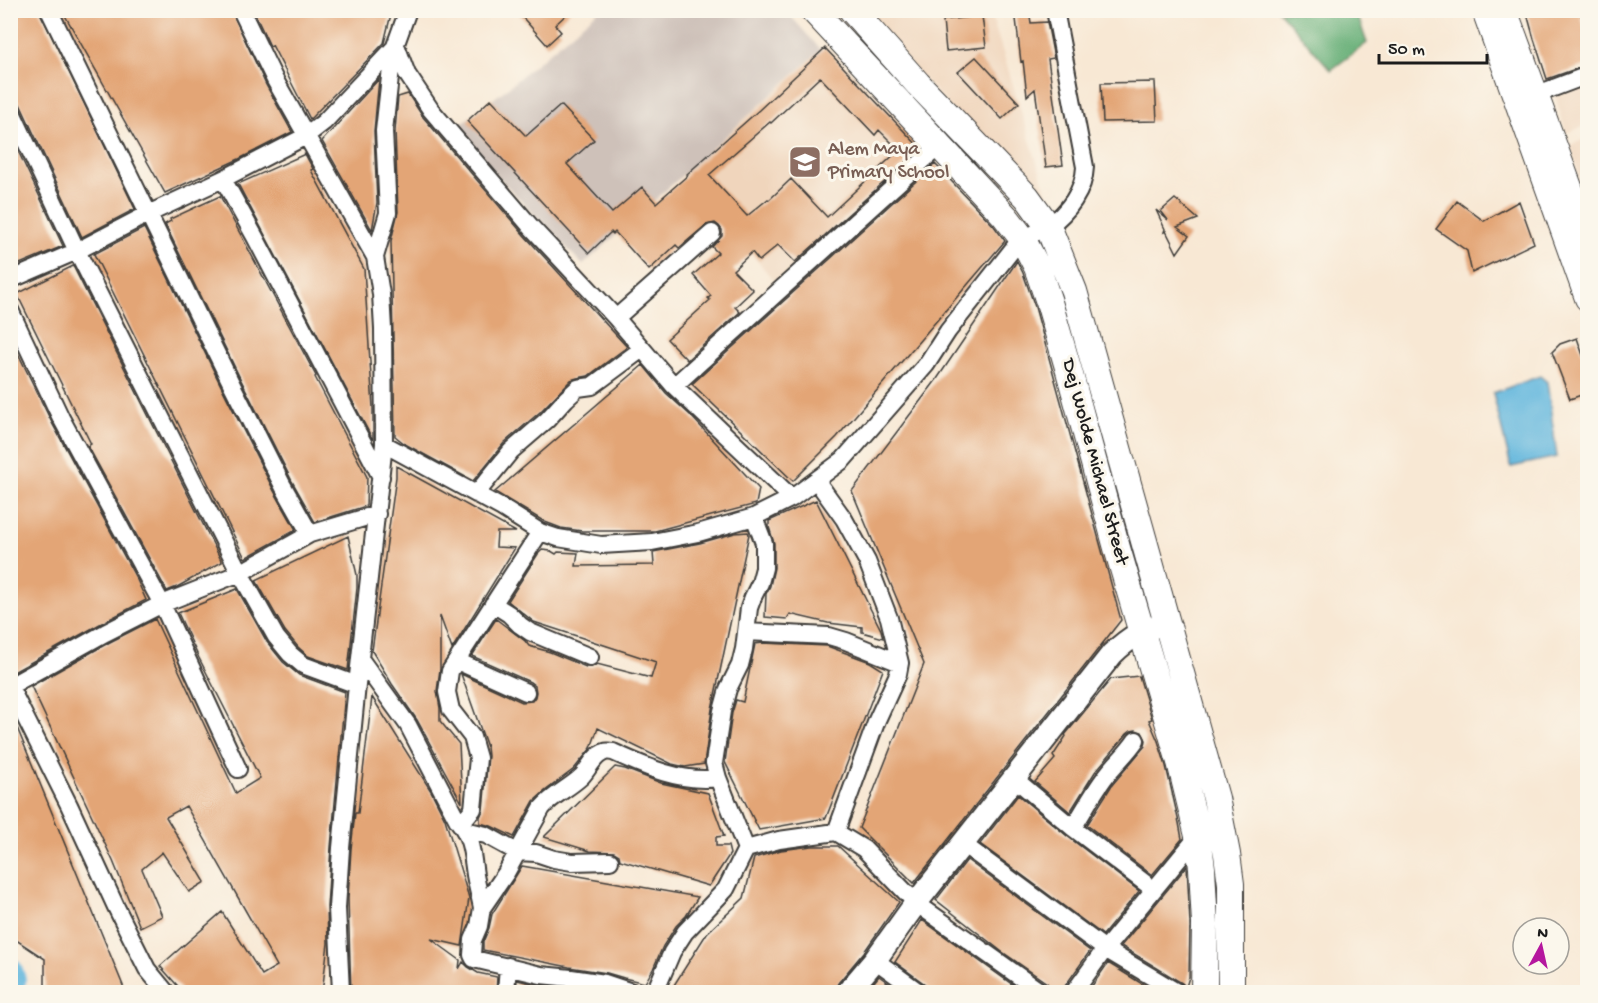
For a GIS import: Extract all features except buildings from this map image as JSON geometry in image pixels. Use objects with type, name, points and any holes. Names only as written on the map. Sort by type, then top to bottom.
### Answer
[{"type":"main road","name":"Dej Wolde Michael Street","points":[[813,10],[1005,216],[1022,238],[1037,267],[1069,371],[1141,632],[1180,762],[1198,836],[1204,897],[1204,993]]},
{"type":"main road","name":"Dej Wolde Michael Street","points":[[852,10],[918,84],[1027,198],[1048,226],[1074,291],[1216,798],[1227,854],[1230,884],[1231,993]]},
{"type":"main road","points":[[1485,10],[1587,298]]},
{"type":"main road","points":[[1504,10],[1587,239]]},
{"type":"main road","points":[[848,993],[1112,654],[1127,640],[1167,622]]},
{"type":"street","points":[[49,10],[232,385],[310,534]]},
{"type":"street","points":[[241,10],[275,80],[375,257],[381,294],[384,444],[341,848],[338,908],[341,993]]},
{"type":"street","points":[[375,257],[388,213],[384,132],[394,46],[408,10]]},
{"type":"street","points":[[384,444],[502,508],[540,532],[558,538],[601,545],[652,542],[698,533],[754,517],[792,498],[843,460],[926,365],[948,331],[1022,238],[1048,226],[1068,208],[1079,193],[1085,177],[1085,167],[1055,10]]},
{"type":"street","points":[[10,280],[76,251],[306,136],[332,115],[394,46]]},
{"type":"street","points":[[394,46],[407,74],[431,110],[532,228],[616,318],[674,386],[792,498]]},
{"type":"street","points":[[1534,95],[1587,75]]},
{"type":"street","points":[[10,108],[76,251],[240,573],[276,637],[303,665],[357,684]]},
{"type":"street","points":[[674,386],[939,146]]},
{"type":"street","points":[[223,179],[381,477]]},
{"type":"street","points":[[616,318],[712,233]]},
{"type":"street","points":[[1049,302],[1074,291]]},
{"type":"street","points":[[10,310],[61,418],[162,604],[238,769]]},
{"type":"street","points":[[476,494],[511,451],[547,420],[578,388],[592,386],[642,350]]},
{"type":"street","points":[[816,480],[844,519],[867,561],[889,618],[900,663],[898,674],[878,720],[836,832]]},
{"type":"street","points":[[166,993],[147,969],[10,686],[162,604],[240,573],[310,534],[376,514]]},
{"type":"street","points":[[747,849],[714,763],[722,711],[728,689],[740,665],[749,608],[764,568],[764,543],[754,517]]},
{"type":"street","points":[[462,826],[473,809],[478,758],[472,737],[451,710],[447,692],[450,671],[540,532]]},
{"type":"street","points":[[493,604],[530,632],[590,657]]},
{"type":"street","points":[[746,632],[829,636],[900,663]]},
{"type":"street","points":[[361,660],[408,725],[462,826],[471,848],[482,908]]},
{"type":"street","points":[[457,661],[526,692]]},
{"type":"street","points":[[1073,828],[1088,801],[1136,740]]},
{"type":"street","points":[[632,993],[605,983],[540,975],[508,966],[477,961],[472,955],[473,940],[482,908],[506,873],[542,808],[581,777],[592,761],[603,752],[613,752],[644,766],[682,778],[718,778]]},
{"type":"street","points":[[1015,779],[1073,828],[1153,889]]},
{"type":"street","points":[[462,826],[486,835],[518,852],[536,853],[572,862],[610,861]]},
{"type":"street","points":[[655,993],[672,952],[685,932],[726,889],[747,849],[779,840],[836,832],[864,849],[916,903],[1041,993]]},
{"type":"street","points":[[1074,993],[1105,949],[1198,836]]},
{"type":"street","points":[[963,844],[1105,949],[1177,993]]},
{"type":"street","points":[[875,960],[918,993]]},
{"type":"street","points":[[506,993],[508,966]]},
{"type":"shaded area","points":[[598,11],[786,11],[821,50],[583,265],[453,130],[505,90]]},
{"type":"shaded area","points":[[860,11],[990,11],[1054,217]]},
{"type":"shaded area","name":"Alem Maya Primary School","points":[[825,46],[928,150],[777,284],[683,174]]},
{"type":"shaded area","points":[[1583,83],[1587,101],[1587,125],[1566,133],[1555,95]]},
{"type":"shaded area","points":[[1587,138],[1587,173],[1579,178],[1571,145]]},
{"type":"green space","points":[[1279,11],[1356,11],[1367,43],[1331,70]]},
{"type":"water","points":[[1540,376],[1547,382],[1557,457],[1511,467],[1493,393]]},
{"type":"waterway","points":[[10,971],[13,980],[10,984]]},
{"type":"place","name":"Alem Maya Primary School","points":[[805,162]]}]
